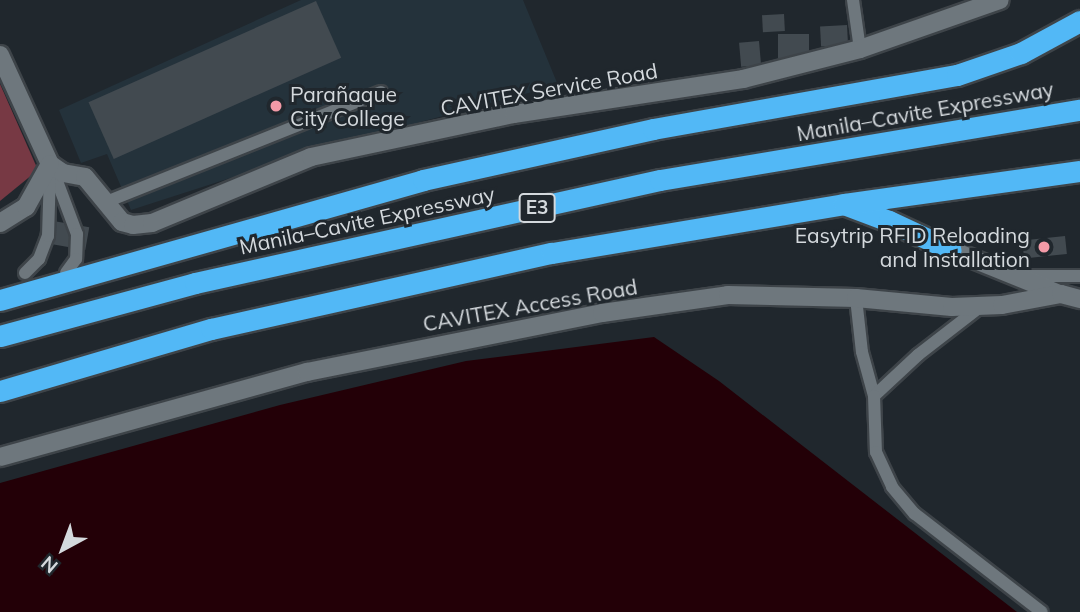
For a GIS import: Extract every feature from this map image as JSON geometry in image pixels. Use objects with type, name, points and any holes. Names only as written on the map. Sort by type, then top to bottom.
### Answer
[{"type":"highway","points":[[0,300],[423,180],[653,129],[957,75],[1021,54],[1080,21]]},
{"type":"highway","name":"Manila–Cavite Expressway","points":[[0,336],[195,283],[660,180],[1080,110]]},
{"type":"highway","name":"E3","points":[[0,391],[211,329],[552,253],[844,204],[1080,171]]},
{"type":"highway","points":[[844,204],[951,250]]},
{"type":"street","name":"CAVITEX Service Road","points":[[50,164],[63,173],[85,177],[122,222],[133,225],[152,223],[311,157],[514,114],[743,79],[860,49],[1000,0]]},
{"type":"street","points":[[0,55],[50,164],[26,207],[0,223]]},
{"type":"street","points":[[951,250],[1061,294]]},
{"type":"street","name":"CAVITEX Access Road","points":[[0,457],[307,372],[602,313],[728,295],[856,298],[981,307],[1061,294],[1080,299]]},
{"type":"lane","points":[[853,0],[860,49]]},
{"type":"lane","points":[[106,202],[381,92]]},
{"type":"lane","points":[[25,273],[39,259],[48,236],[50,164]]},
{"type":"lane","points":[[50,164],[78,234],[76,259],[66,273]]},
{"type":"lane","points":[[1008,275],[1080,276]]},
{"type":"lane","points":[[856,298],[862,352],[874,396],[876,452],[892,487],[915,514],[1042,612]]},
{"type":"lane","points":[[874,396],[918,355],[981,307]]},
{"type":"shaded area","name":"Parañaque City College","points":[[301,0],[523,0],[558,85],[320,149],[131,210],[107,154],[81,163],[59,110]]},
{"type":"shaded area","points":[[0,84],[38,170],[0,201]]},
{"type":"shaded area","points":[[654,337],[719,381],[1017,612],[0,612],[0,483],[280,405],[466,361]]},
{"type":"building","points":[[316,1],[341,58],[114,159],[89,102]]},
{"type":"building","points":[[784,14],[785,31],[763,32],[762,15]]},
{"type":"building","points":[[847,25],[848,45],[821,46],[820,26]]},
{"type":"building","points":[[778,34],[809,34],[809,58],[778,58]]},
{"type":"building","points":[[759,41],[761,65],[741,67],[739,43]]},
{"type":"building","points":[[42,219],[89,227],[85,250],[38,242]]},
{"type":"building","name":"Easytrip RFID Reloading and Installation","points":[[1065,236],[1067,254],[1024,258],[1022,240]]},
{"type":"place","name":"Parañaque City College","points":[[276,106]]},
{"type":"place","name":"Easytrip RFID Reloading and Installation","points":[[1044,247]]}]
